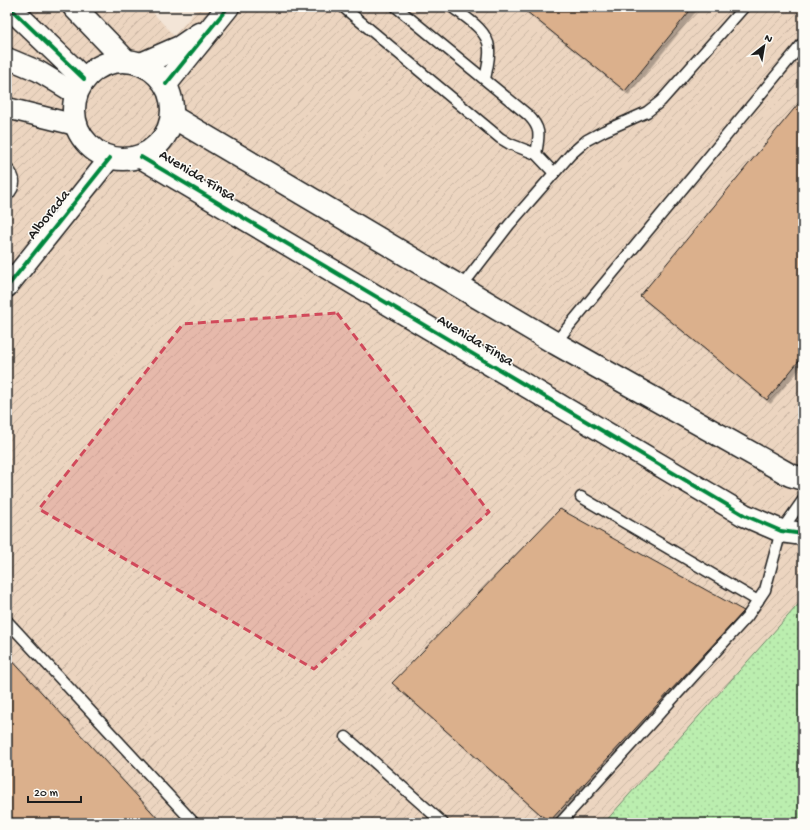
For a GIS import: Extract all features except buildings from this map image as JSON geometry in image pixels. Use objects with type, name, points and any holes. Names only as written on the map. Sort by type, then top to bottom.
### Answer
[{"type":"street","points":[[9,7],[80,86]]},
{"type":"street","points":[[74,7],[134,62],[155,72],[166,84],[170,94],[173,106],[173,117],[167,135],[155,149],[141,157],[125,160],[110,158],[95,151],[83,140],[76,125],[73,109],[80,86],[96,69],[110,62],[134,62],[180,47],[213,25]]},
{"type":"street","points":[[166,84],[228,7]]},
{"type":"street","points":[[7,58],[38,72],[80,86]]},
{"type":"street","points":[[7,108],[76,125]]},
{"type":"street","points":[[173,117],[555,342],[790,475],[803,479]]},
{"type":"street","name":"Avenida Finsa","points":[[141,157],[744,515],[781,531],[803,534]]},
{"type":"street","name":"Alborada","points":[[7,287],[110,158]]},
{"type":"lane","points":[[343,7],[500,138],[510,144],[536,154],[554,173]]},
{"type":"lane","points":[[396,7],[535,122],[539,137],[536,154]]},
{"type":"lane","points":[[452,7],[480,30],[487,39],[489,58],[484,79]]},
{"type":"lane","points":[[462,286],[509,225],[571,154],[587,140],[648,112],[661,101],[744,7]]},
{"type":"lane","points":[[555,342],[803,43]]},
{"type":"lane","points":[[7,168],[13,174],[14,183],[7,196]]},
{"type":"lane","points":[[581,497],[758,601]]},
{"type":"lane","points":[[560,823],[747,617],[765,590],[781,531],[803,500]]},
{"type":"lane","points":[[7,621],[194,823]]},
{"type":"lane","points":[[346,737],[443,823]]},
{"type":"highlighted area","points":[[337,313],[489,512],[314,669],[39,509],[183,324]]},
{"type":"shaded area","points":[[7,7],[148,7],[174,36],[199,7],[803,7],[803,599],[604,823],[7,823]]},
{"type":"green space","points":[[803,599],[803,823],[604,823]]},
{"type":"cycle path","points":[[9,7],[84,79]]},
{"type":"cycle path","points":[[166,84],[228,7]]},
{"type":"cycle path","points":[[141,157],[744,515],[781,531],[803,534]]},
{"type":"cycle path","points":[[7,287],[110,158]]}]
